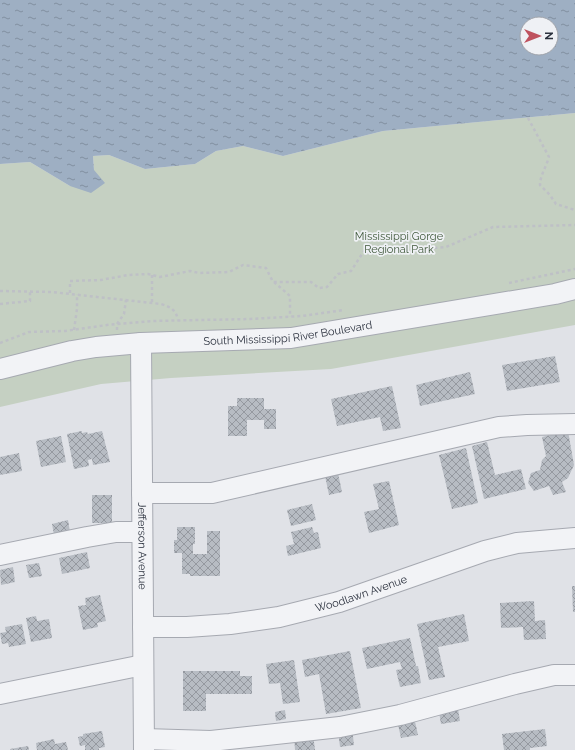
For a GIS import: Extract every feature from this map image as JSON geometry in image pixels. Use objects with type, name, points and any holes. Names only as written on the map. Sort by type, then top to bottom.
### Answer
[{"type":"street","name":"South Mississippi River Boulevard","points":[[0,369],[72,351],[110,345],[291,338],[575,289]]},
{"type":"street","name":"Jefferson Avenue","points":[[141,343],[144,745]]},
{"type":"street","points":[[142,493],[212,493],[499,427],[575,424]]},
{"type":"street","points":[[0,555],[116,532],[142,532]]},
{"type":"street","name":"Woodlawn Avenue","points":[[143,627],[187,627],[230,624],[278,617],[339,602],[485,551],[517,543],[575,538]]},
{"type":"street","points":[[0,694],[143,664]]},
{"type":"street","points":[[144,745],[340,727],[400,715],[554,675],[575,676]]},
{"type":"path","points":[[528,118],[549,157],[540,178],[540,185],[550,194],[556,204],[575,210]]},
{"type":"path","points":[[273,282],[311,282],[320,288],[327,288],[338,274],[351,271],[364,251],[446,247],[493,227],[575,225]]},
{"type":"path","points":[[70,294],[70,281],[101,280],[128,275],[148,274],[160,277],[190,271],[199,273],[229,272],[243,265],[266,268],[273,282],[290,296],[290,317]]},
{"type":"path","points":[[508,283],[575,269]]},
{"type":"path","points":[[152,275],[152,303]]},
{"type":"path","points":[[0,291],[52,292],[152,303],[168,306],[176,313],[178,320]]},
{"type":"path","points":[[0,304],[30,301],[30,291]]},
{"type":"path","points":[[74,330],[77,309],[77,294]]},
{"type":"path","points":[[117,324],[124,314],[126,300]]},
{"type":"path","points":[[0,343],[29,332],[65,331],[152,321],[290,317],[346,310]]},
{"type":"green space","name":"Mississippi Gorge Regional Park","points":[[575,113],[575,325],[331,369],[171,378],[101,384],[0,407],[0,164],[30,162],[70,186],[94,170],[93,156],[109,155],[145,169],[195,164],[216,151],[243,146],[283,156],[383,131]]},
{"type":"water","points":[[0,0],[575,0],[575,113],[383,131],[283,156],[243,146],[216,151],[195,164],[145,169],[109,155],[93,156],[94,170],[105,183],[91,193],[70,186],[30,162],[0,164]]},
{"type":"building","points":[[555,356],[560,382],[507,391],[502,365]]},
{"type":"building","points":[[470,372],[475,394],[420,406],[416,385]]},
{"type":"building","points":[[392,386],[401,428],[383,431],[380,417],[337,426],[331,399]]},
{"type":"building","points":[[237,398],[264,398],[264,409],[276,409],[276,429],[264,429],[264,420],[247,420],[247,436],[228,436],[228,406],[237,406]]},
{"type":"building","points":[[82,431],[82,433],[87,432],[88,434],[102,431],[110,462],[93,465],[92,459],[88,460],[89,466],[74,469],[67,434]]},
{"type":"building","points":[[568,431],[574,465],[568,478],[562,482],[566,492],[553,495],[549,486],[534,491],[528,483],[531,473],[540,470],[542,460],[546,456],[542,437]]},
{"type":"building","points":[[61,436],[66,462],[41,467],[36,441]]},
{"type":"building","points":[[487,442],[495,475],[521,469],[526,489],[484,499],[472,446]]},
{"type":"building","points":[[466,448],[478,503],[452,509],[439,455]]},
{"type":"building","points":[[19,453],[22,471],[0,475],[0,457]]},
{"type":"building","points":[[338,473],[342,492],[329,495],[325,476]]},
{"type":"building","points":[[389,481],[399,525],[369,533],[364,512],[379,509],[373,484]]},
{"type":"building","points":[[92,495],[112,495],[112,523],[92,523]]},
{"type":"building","points":[[312,504],[316,520],[291,526],[287,510]]},
{"type":"building","points":[[68,520],[70,532],[54,535],[52,524]]},
{"type":"building","points":[[177,527],[195,527],[195,544],[193,544],[193,554],[207,554],[207,531],[220,531],[220,576],[190,576],[190,574],[182,574],[182,553],[174,553],[174,540],[177,540]]},
{"type":"building","points":[[312,527],[314,533],[318,532],[321,548],[288,556],[286,546],[294,544],[291,532]]},
{"type":"building","points":[[87,552],[90,568],[62,574],[59,558]]},
{"type":"building","points":[[39,563],[42,576],[29,578],[26,565]]},
{"type":"building","points":[[13,567],[15,582],[1,585],[0,570]]},
{"type":"building","points":[[572,586],[575,586],[575,612],[573,612]]},
{"type":"building","points":[[100,595],[106,621],[97,623],[98,627],[83,630],[78,606],[86,605],[85,598]]},
{"type":"building","points":[[534,601],[535,621],[545,620],[546,639],[524,640],[523,627],[501,628],[500,603]]},
{"type":"building","points":[[464,614],[469,641],[438,647],[445,677],[429,680],[417,624]]},
{"type":"building","points":[[36,616],[37,621],[49,619],[52,638],[31,642],[26,618]]},
{"type":"building","points":[[22,624],[26,644],[9,647],[8,643],[2,644],[0,633],[6,632],[5,627]]},
{"type":"building","points":[[410,638],[421,683],[400,687],[396,670],[402,669],[400,662],[367,669],[362,648]]},
{"type":"building","points":[[350,651],[361,708],[326,714],[319,674],[305,677],[302,660]]},
{"type":"building","points":[[294,660],[300,702],[283,704],[280,683],[269,684],[266,664]]},
{"type":"building","points":[[183,671],[240,671],[240,676],[252,676],[252,694],[206,694],[206,711],[183,711]]},
{"type":"building","points":[[457,703],[460,721],[441,724],[438,706]]},
{"type":"building","points":[[285,710],[286,719],[276,721],[275,712]]},
{"type":"building","points":[[414,717],[418,735],[401,738],[397,720]]},
{"type":"building","points":[[352,728],[354,745],[340,747],[338,730]]},
{"type":"building","points":[[545,729],[547,746],[530,748],[530,750],[504,750],[502,734]]},
{"type":"building","points":[[102,731],[105,747],[99,748],[99,750],[85,750],[85,745],[80,746],[78,737],[83,736],[83,734]]},
{"type":"building","points":[[313,734],[315,750],[295,750],[294,736]]},
{"type":"building","points":[[54,739],[55,744],[66,742],[68,750],[37,750],[36,743]]},
{"type":"building","points":[[28,746],[29,750],[10,749]]}]
